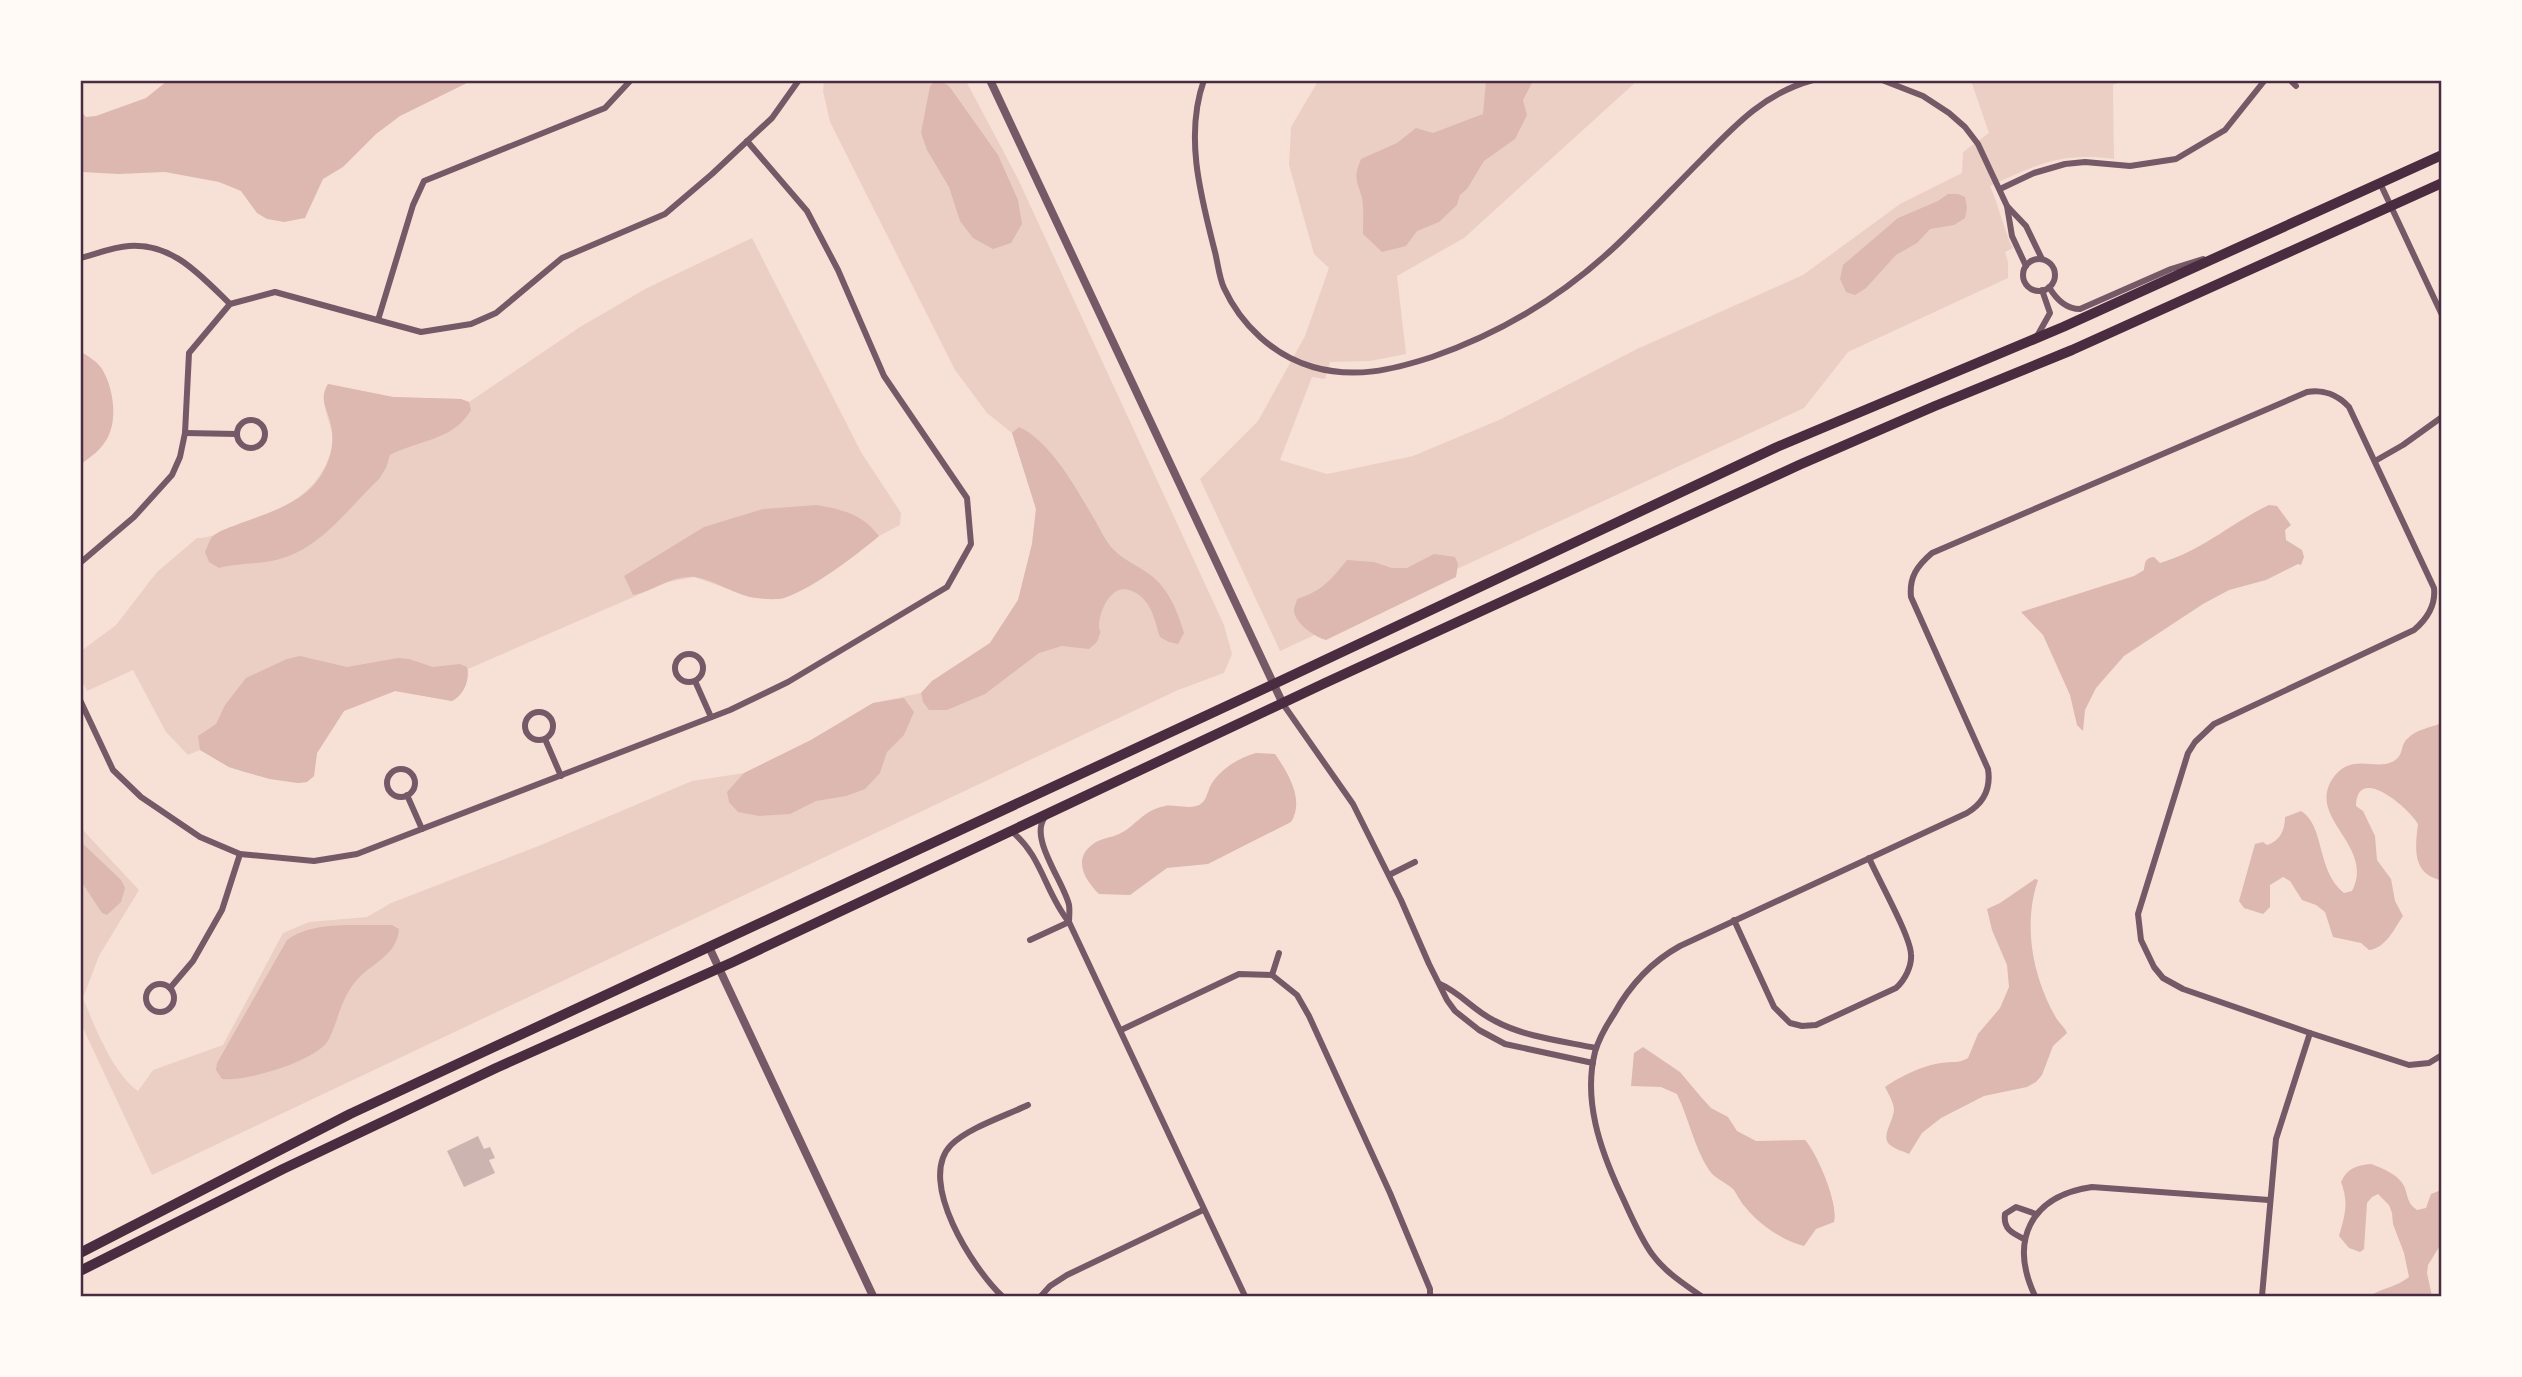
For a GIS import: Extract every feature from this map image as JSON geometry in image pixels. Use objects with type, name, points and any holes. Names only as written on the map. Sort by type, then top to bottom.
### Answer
[{"type":"main road","points":[[80,1253],[350,1114],[1777,447],[2036,338],[2441,155]]},
{"type":"main road","points":[[80,1271],[283,1169],[496,1068],[719,968],[1799,465],[1935,405],[2072,350],[2441,183]]},
{"type":"street","points":[[378,320],[412,205],[424,181],[605,108],[631,80]]},
{"type":"street","points":[[80,563],[134,517],[172,475],[185,433],[189,352],[230,304],[275,292],[421,332],[471,324],[496,313],[562,258],[665,214],[772,118],[799,80]]},
{"type":"street","points":[[990,80],[1283,704],[1353,804],[1447,1000],[1455,1011],[1479,1030],[1498,1040],[1516,1047],[1593,1063]]},
{"type":"street","points":[[1204,80],[1195,118],[1194,149],[1210,235],[1224,287],[1244,320],[1258,336],[1282,354],[1314,367],[1351,373],[1386,370],[1441,354],[1490,333],[1537,307],[1609,253],[1743,117],[1771,97],[1813,80]]},
{"type":"street","points":[[1882,80],[1923,96],[1949,113],[1978,144],[2007,206],[2012,236],[2026,265],[2026,284],[2034,289],[2046,288],[2067,307],[2080,309],[2188,262],[2222,255]]},
{"type":"street","points":[[2000,189],[2034,173],[2064,164],[2085,162],[2130,166],[2176,159],[2225,130],[2265,80]]},
{"type":"street","points":[[2290,80],[2296,86]]},
{"type":"street","points":[[80,700],[113,770],[141,797],[200,837],[240,854],[314,861],[358,854],[711,717],[788,682],[947,587],[971,544],[967,498],[884,376],[838,271],[807,211],[747,141]]},
{"type":"street","points":[[2380,183],[2441,315]]},
{"type":"street","points":[[2007,206],[2026,226],[2042,259],[2051,264],[2055,273],[2046,288],[2050,313],[2036,338]]},
{"type":"street","points":[[80,258],[128,246],[160,248],[188,264],[230,304]]},
{"type":"street","points":[[2026,265],[2042,259]]},
{"type":"street","points":[[1701,1297],[1675,1278],[1653,1255],[1602,1154],[1592,1102],[1593,1063],[1604,1030],[1623,997],[1651,966],[1680,946],[1972,810],[1985,796],[1988,785],[1986,762],[1912,597],[1910,587],[1913,575],[1921,562],[1932,553],[2306,392],[2330,394],[2345,403],[2354,415],[2434,588],[2435,596],[2427,616],[2414,630],[2214,724],[2203,732],[2188,753],[2138,914],[2141,940],[2163,978],[2183,989],[2409,1065],[2429,1063],[2441,1055]]},
{"type":"street","points":[[2374,459],[2403,445],[2441,417]]},
{"type":"street","points":[[253,420],[261,424],[265,432],[264,441],[253,448],[240,443],[237,434],[240,425],[253,420]]},
{"type":"street","points":[[185,433],[237,434]]},
{"type":"street","points":[[695,655],[701,661],[701,675],[695,681],[685,682],[678,677],[675,668],[681,656],[695,655]]},
{"type":"street","points":[[695,681],[711,717]]},
{"type":"street","points":[[536,713],[545,713],[553,724],[551,733],[545,739],[536,740],[526,731],[528,718],[536,713]]},
{"type":"street","points":[[545,739],[561,776]]},
{"type":"street","points":[[403,769],[414,776],[415,785],[407,795],[398,796],[390,792],[388,778],[394,771],[403,769]]},
{"type":"street","points":[[407,795],[422,829]]},
{"type":"street","points":[[1051,812],[1043,819],[1040,831],[1042,842],[1069,905],[1069,922]]},
{"type":"street","points":[[1011,831],[1030,848],[1059,910],[1069,922],[1245,1297]]},
{"type":"street","points":[[170,988],[193,961],[222,910],[240,854]]},
{"type":"street","points":[[1734,920],[1778,1013],[1795,1025],[1816,1025],[1896,988],[1902,983],[1911,964],[1909,944],[1869,858]]},
{"type":"street","points":[[1389,875],[1415,862]]},
{"type":"street","points":[[1030,940],[1069,922]]},
{"type":"street","points":[[709,947],[873,1297]]},
{"type":"street","points":[[1272,975],[1279,953]]},
{"type":"street","points":[[1121,1030],[1240,974],[1272,975],[1297,995],[1394,1204],[1426,1279],[1430,1297]]},
{"type":"street","points":[[161,984],[170,988],[174,996],[170,1008],[157,1012],[149,1007],[146,998],[149,989],[161,984]]},
{"type":"street","points":[[1440,984],[1454,990],[1476,1010],[1503,1025],[1528,1034],[1596,1048]]},
{"type":"street","points":[[2262,1297],[2276,1139],[2310,1033]]},
{"type":"street","points":[[1002,1297],[977,1269],[944,1203],[938,1175],[939,1165],[946,1152],[961,1137],[1028,1105]]},
{"type":"street","points":[[2035,1297],[2025,1270],[2024,1239],[2036,1214],[2065,1193],[2092,1186],[2269,1200]]},
{"type":"street","points":[[2024,1239],[2007,1228],[2004,1221],[2006,1214],[2016,1207],[2036,1214]]},
{"type":"street","points":[[1041,1297],[1050,1286],[1067,1275],[1203,1210]]},
{"type":"shaded area","points":[[167,81],[471,81],[400,116],[376,134],[343,167],[323,179],[305,218],[284,222],[267,219],[257,213],[241,191],[219,182],[165,172],[81,172],[81,111],[86,117],[96,116],[146,98]]},
{"type":"shaded area","points":[[824,81],[966,81],[1018,179],[1224,625],[1232,654],[1224,673],[1178,690],[152,1175],[81,1024],[81,828],[139,890],[99,956],[83,998],[112,1061],[138,1091],[153,1070],[223,1045],[283,933],[309,922],[367,917],[391,903],[541,845],[692,781],[744,773],[811,740],[873,703],[921,693],[932,681],[990,643],[1018,600],[1032,544],[1036,509],[1012,433],[987,413],[955,370],[830,122],[823,91]]},
{"type":"shaded area","points":[[935,81],[949,86],[998,155],[1018,200],[1022,224],[1011,243],[993,249],[973,238],[960,221],[949,187],[927,150],[921,133],[930,86]]},
{"type":"shaded area","points":[[1318,81],[1637,81],[1464,238],[1397,276],[1406,354],[1370,361],[1330,362],[1325,379],[1312,377],[1280,460],[1327,474],[1413,456],[1499,420],[1637,349],[1803,275],[1900,204],[1962,173],[1963,152],[1989,133],[1971,81],[2123,81],[2113,85],[2114,159],[2079,157],[2050,162],[1990,186],[2013,248],[2005,252],[2008,278],[1848,352],[1804,408],[1280,651],[1200,479],[1258,421],[1305,336],[1329,268],[1314,254],[1289,165],[1291,127]]},
{"type":"shaded area","points":[[1486,81],[1533,81],[1523,100],[1527,115],[1515,139],[1484,161],[1467,189],[1460,195],[1457,205],[1439,222],[1417,231],[1406,246],[1382,252],[1363,234],[1363,202],[1356,175],[1361,159],[1397,143],[1416,128],[1433,133],[1483,114]]},
{"type":"shaded area","points":[[1948,194],[1965,197],[1965,218],[1954,225],[1930,229],[1917,243],[1896,255],[1866,288],[1855,295],[1846,292],[1840,279],[1843,265],[1898,218]]},
{"type":"shaded area","points":[[752,238],[861,452],[901,513],[900,525],[879,536],[802,589],[781,599],[755,598],[694,577],[668,582],[468,669],[464,687],[452,701],[395,691],[344,711],[317,753],[314,776],[307,782],[270,779],[245,772],[229,767],[200,750],[188,755],[166,732],[133,670],[87,691],[81,679],[81,651],[116,625],[157,572],[197,538],[217,534],[290,503],[311,487],[320,476],[333,447],[324,399],[328,384],[393,397],[461,399],[469,402],[580,327],[647,288]]},
{"type":"shaded area","points":[[81,352],[95,362],[106,376],[111,393],[113,421],[106,441],[81,464]]},
{"type":"shaded area","points":[[328,384],[393,397],[461,399],[469,402],[471,410],[455,428],[445,434],[390,455],[379,479],[323,535],[298,552],[275,560],[219,568],[209,562],[205,552],[215,535],[285,506],[304,494],[320,477],[329,459],[332,445],[331,425],[324,400]]},
{"type":"shaded area","points":[[1019,427],[1031,434],[1053,456],[1110,546],[1162,586],[1184,633],[1178,644],[1160,637],[1144,599],[1132,591],[1119,590],[1108,599],[1100,619],[1098,638],[1089,649],[1062,646],[1039,653],[985,694],[947,710],[929,710],[921,693],[932,681],[990,643],[1018,600],[1032,544],[1036,509],[1012,433]]},
{"type":"shaded area","points":[[817,505],[852,514],[879,536],[821,579],[784,598],[749,597],[695,577],[671,580],[633,595],[624,576],[704,527],[763,509]]},
{"type":"shaded area","points":[[2269,505],[2277,506],[2291,525],[2285,530],[2286,540],[2302,550],[2304,557],[2301,565],[2298,564],[2266,580],[2229,590],[2124,656],[2096,688],[2085,710],[2083,731],[2077,725],[2070,695],[2043,635],[2021,612],[2134,576],[2144,570],[2149,558],[2154,557],[2160,563],[2176,558]]},
{"type":"shaded area","points":[[1434,554],[1455,557],[1458,564],[1456,577],[1326,640],[1316,636],[1297,620],[1294,609],[1297,599],[1325,584],[1347,560],[1407,568]]},
{"type":"shaded area","points":[[300,656],[347,667],[398,658],[433,667],[460,664],[467,667],[468,677],[463,691],[452,701],[395,691],[344,711],[317,753],[314,776],[307,782],[270,779],[245,772],[229,767],[200,750],[198,736],[216,724],[225,705],[246,678],[287,659]]},
{"type":"shaded area","points":[[904,698],[914,712],[904,735],[887,752],[880,773],[865,789],[846,796],[816,801],[790,814],[759,816],[738,812],[729,802],[727,792],[744,773],[811,740],[873,703]]},
{"type":"shaded area","points":[[2441,723],[2441,880],[2432,877],[2420,866],[2416,851],[2418,824],[2405,808],[2374,789],[2365,788],[2359,794],[2356,806],[2363,811],[2375,836],[2377,860],[2391,879],[2395,901],[2403,916],[2385,942],[2369,950],[2361,943],[2333,937],[2325,912],[2302,900],[2290,881],[2283,877],[2270,885],[2270,907],[2263,914],[2244,908],[2239,901],[2255,844],[2263,842],[2267,845],[2275,841],[2283,831],[2285,817],[2301,811],[2314,827],[2324,861],[2335,884],[2344,893],[2352,891],[2357,875],[2355,860],[2328,808],[2327,795],[2331,781],[2346,766],[2386,764],[2394,761],[2411,736]]},
{"type":"shaded area","points":[[1256,753],[1275,754],[1289,778],[1296,796],[1295,814],[1291,822],[1208,864],[1167,868],[1130,895],[1099,894],[1085,876],[1082,863],[1083,856],[1093,844],[1125,831],[1157,808],[1198,805],[1204,801],[1212,783],[1226,768]]},
{"type":"shaded area","points":[[80,841],[121,880],[125,888],[121,902],[107,915],[102,913],[81,881]]},
{"type":"shaded area","points":[[2035,879],[2038,880],[2031,914],[2032,949],[2047,1000],[2067,1033],[2053,1046],[2042,1075],[2036,1082],[2027,1087],[1984,1096],[1941,1118],[1922,1133],[1909,1154],[1895,1148],[1887,1139],[1894,1109],[1885,1087],[1927,1066],[1968,1058],[1978,1034],[2000,1008],[2009,987],[2007,965],[1992,930],[1987,909]]},
{"type":"shaded area","points":[[392,925],[399,929],[394,946],[351,988],[329,1039],[322,1047],[311,1055],[280,1068],[247,1077],[222,1079],[216,1070],[217,1063],[287,940],[309,929],[323,927]]},
{"type":"shaded area","points":[[1643,1047],[1680,1072],[1711,1108],[1728,1117],[1737,1131],[1756,1141],[1805,1140],[1826,1179],[1833,1203],[1834,1222],[1816,1229],[1804,1246],[1772,1232],[1758,1221],[1734,1190],[1709,1170],[1699,1152],[1677,1094],[1661,1087],[1631,1086],[1634,1053]]},
{"type":"shaded area","points":[[2371,1164],[2398,1178],[2417,1210],[2426,1208],[2431,1194],[2441,1190],[2441,1244],[2428,1265],[2427,1273],[2432,1296],[2370,1296],[2409,1277],[2392,1213],[2389,1205],[2378,1194],[2367,1203],[2364,1249],[2360,1252],[2349,1248],[2339,1236],[2345,1209],[2341,1182],[2353,1168]]},
{"type":"building","points":[[478,1136],[484,1149],[490,1147],[495,1158],[489,1160],[495,1173],[464,1187],[447,1151]]}]
